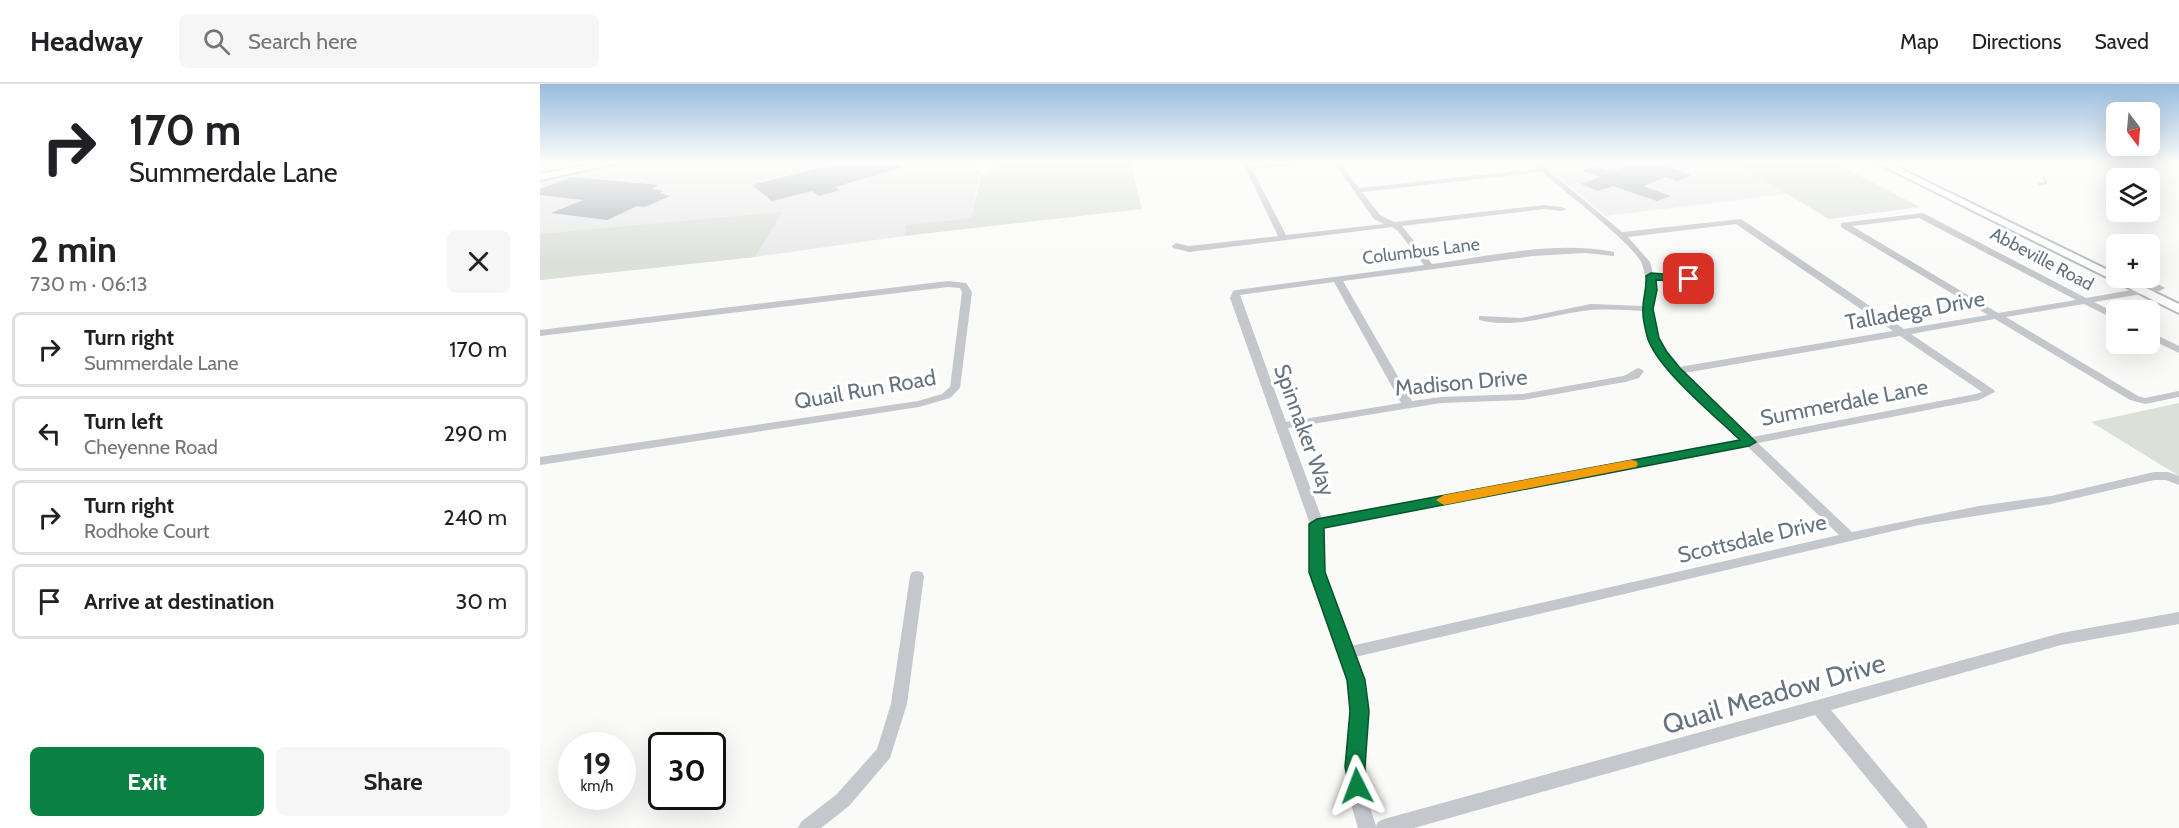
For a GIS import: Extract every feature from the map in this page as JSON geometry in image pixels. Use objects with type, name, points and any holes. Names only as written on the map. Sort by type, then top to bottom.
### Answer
[{"type":"main road","points":[[1951,196],[2179,309]]},
{"type":"main road","points":[[1967,196],[2106,262]]},
{"type":"main road","points":[[2160,288],[2179,297]]},
{"type":"street","points":[[1262,196],[1283,238]]},
{"type":"street","points":[[1361,196],[1377,217],[1401,229],[1430,267]]},
{"type":"street","points":[[1574,196],[1621,235],[1647,262],[1651,276],[1652,290],[1648,309],[1653,338],[1676,371],[1849,537]]},
{"type":"street","points":[[1176,246],[1190,249],[1544,207],[1562,209]]},
{"type":"street","name":"Abbeville Road","points":[[1996,316],[1844,225],[1920,214],[2106,312]]},
{"type":"street","points":[[1621,235],[1738,221],[1903,332]]},
{"type":"street","name":"Columbus Lane","points":[[1236,293],[1557,251],[1585,250],[1611,254]]},
{"type":"street","points":[[1651,276],[1709,280]]},
{"type":"street","points":[[1337,279],[1408,405]]},
{"type":"street","name":"Quail Run Road","points":[[540,333],[948,284],[963,285],[967,292],[955,388],[946,396],[919,404],[540,461]]},
{"type":"street","name":"Talladega Drive","points":[[1676,371],[2160,288]]},
{"type":"street","name":"Spinnaker Way","points":[[1236,293],[1235,298],[1317,524],[1317,572],[1347,653],[1358,691],[1360,711],[1355,767],[1366,828]]},
{"type":"street","points":[[1482,318],[1497,322],[1518,322],[1585,308],[1648,309]]},
{"type":"street","points":[[1996,316],[2139,400],[2179,394]]},
{"type":"street","name":"Summerdale Lane","points":[[1317,524],[1749,442],[1990,393],[1903,332]]},
{"type":"street","points":[[2160,340],[2179,350]]},
{"type":"street","name":"Madison Drive","points":[[1282,426],[1441,400],[1522,397],[1625,379],[1635,376],[1639,370]]},
{"type":"street","name":"Scottsdale Drive","points":[[1347,653],[1849,537],[1978,510],[2051,500],[2154,476],[2174,479]]},
{"type":"street","points":[[807,828],[843,800],[884,753],[899,704],[917,576]]},
{"type":"street","name":"Quail Meadow Drive","points":[[1384,828],[2061,639],[2179,618]]},
{"type":"street","points":[[1820,708],[1919,828]]},
{"type":"shaded area","points":[[540,196],[975,196],[971,218],[906,225],[904,236],[755,257],[540,280]]},
{"type":"shaded area","points":[[976,196],[1139,196],[1142,209],[904,236],[906,225],[971,218]]},
{"type":"shaded area","points":[[1581,196],[1773,196],[1606,216]]},
{"type":"shaded area","points":[[1790,196],[1898,196],[1920,207],[1829,219]]},
{"type":"shaded area","points":[[782,212],[755,257],[540,280],[540,234]]},
{"type":"shaded area","points":[[2179,403],[2179,476],[2091,422]]},
{"type":"building","points":[[546,196],[670,196],[645,207],[637,206],[607,220],[551,213],[583,200]]},
{"type":"building","points":[[765,196],[793,196],[772,201]]},
{"type":"building","points":[[1642,196],[1671,196],[1657,201]]},
{"type":"slow traffic","points":[[1444,500],[1631,464]]},
{"type":"route","points":[[1357,786],[1355,767],[1360,711],[1356,680],[1317,572],[1317,524],[1749,442],[1676,371],[1653,338],[1648,309],[1652,290],[1651,276],[1689,279]]}]
